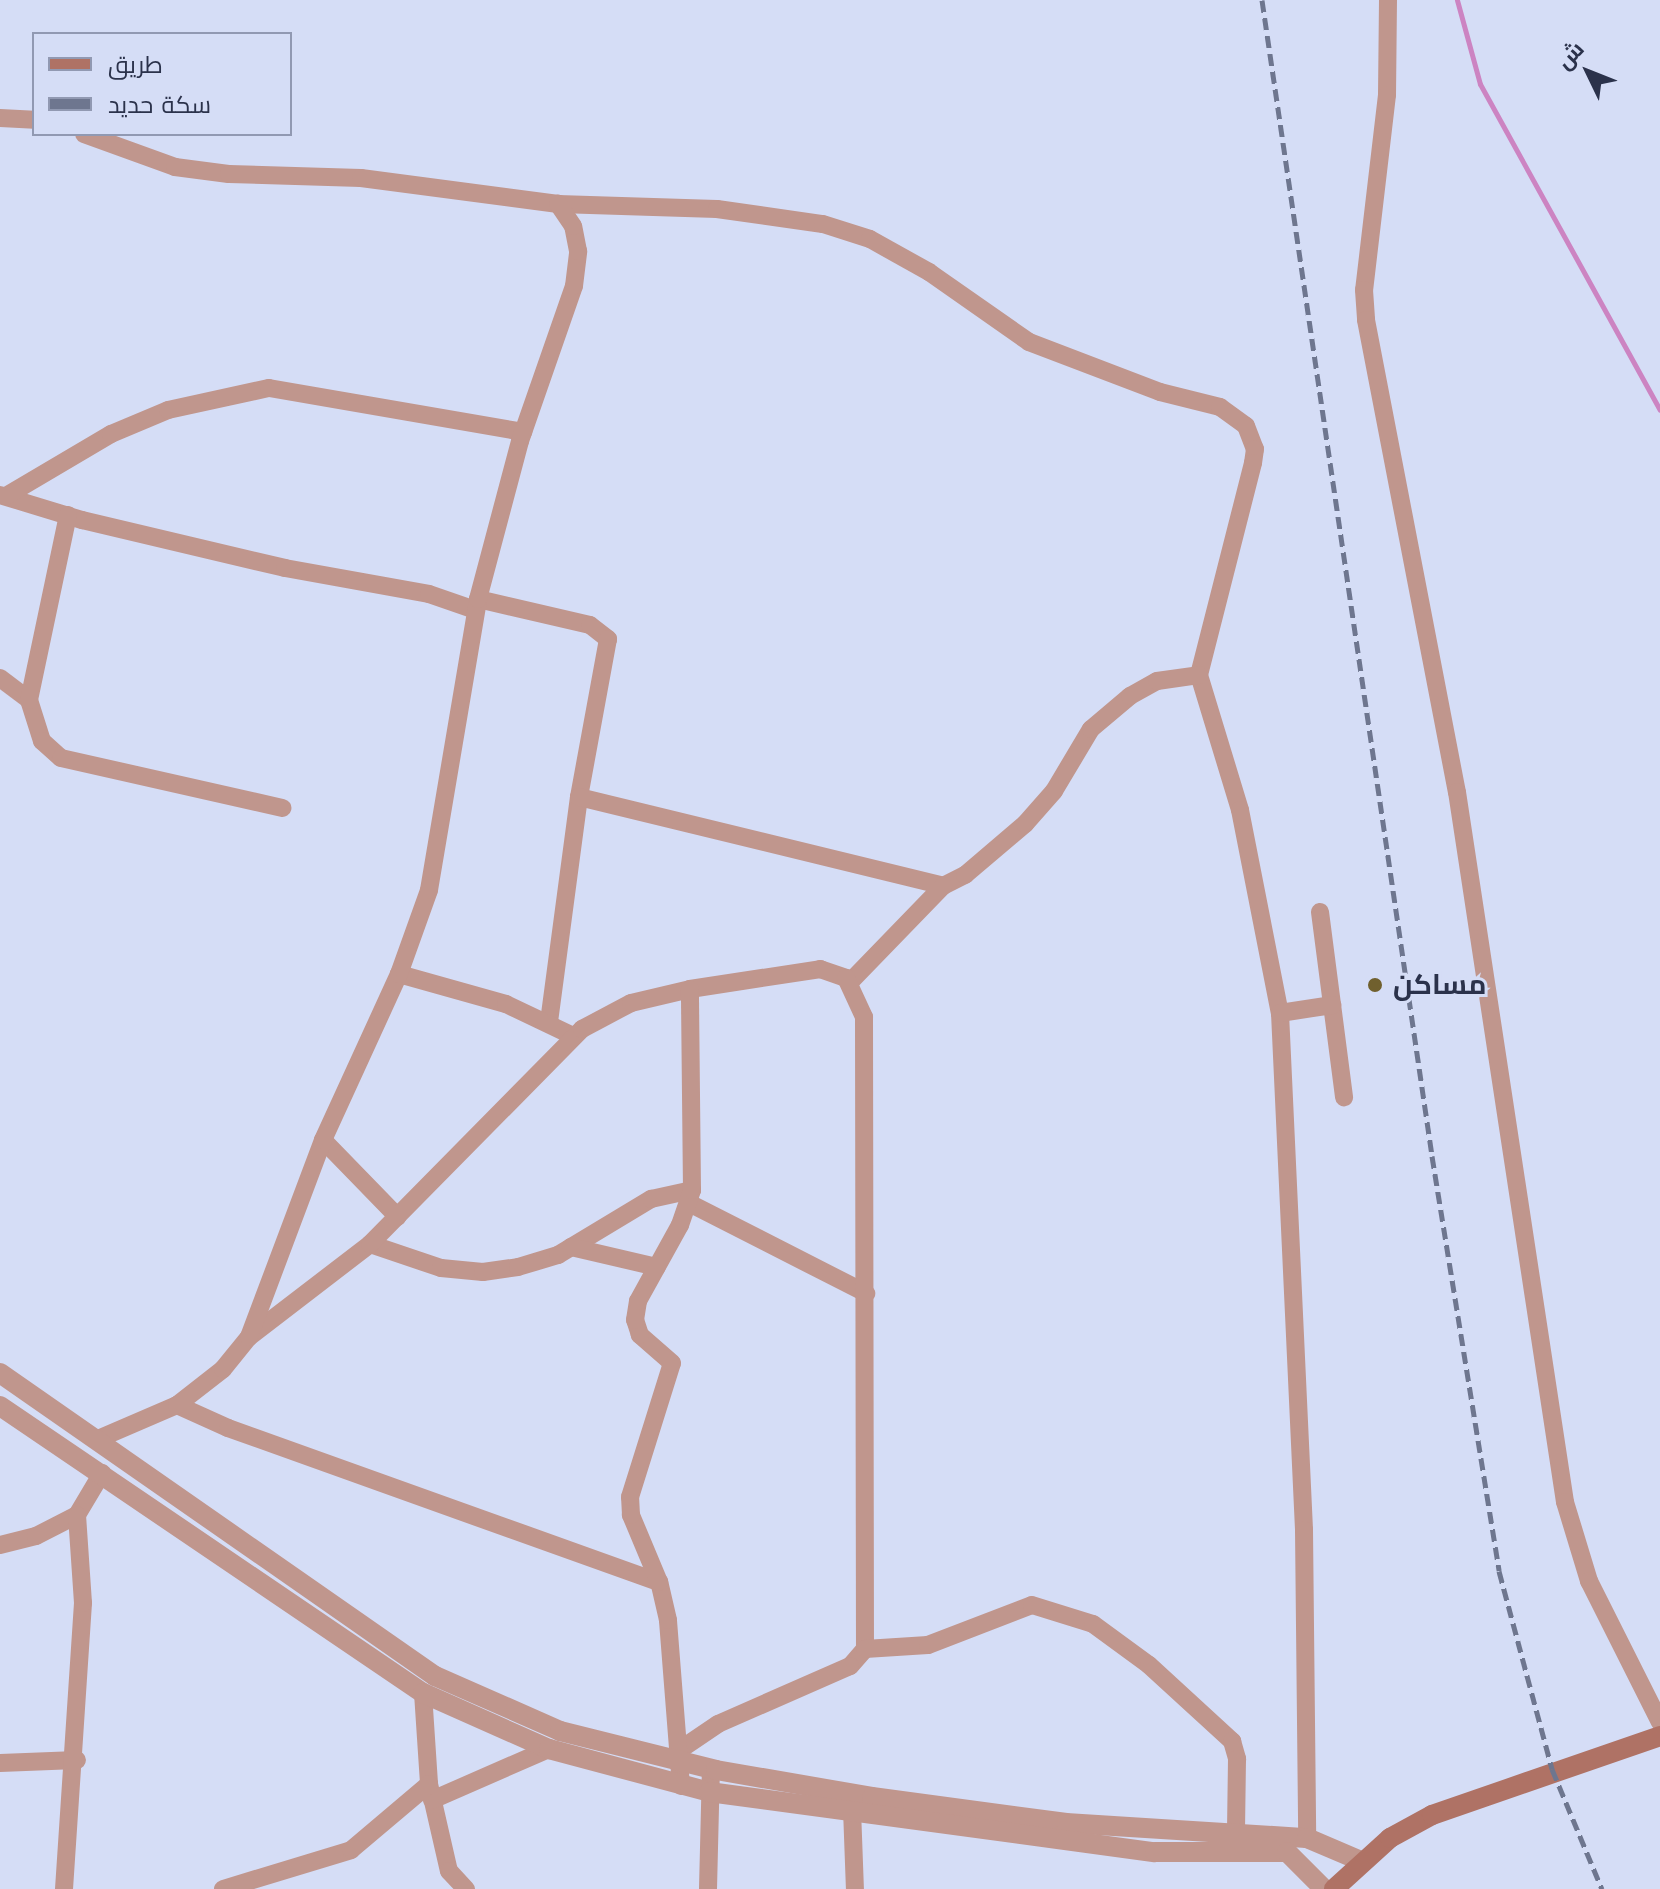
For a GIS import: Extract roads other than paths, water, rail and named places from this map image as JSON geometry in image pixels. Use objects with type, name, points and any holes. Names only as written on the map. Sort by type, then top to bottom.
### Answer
[{"type":"main road","points":[[1334,1889],[1361,1861],[1432,1815],[1660,1736]]},
{"type":"street","points":[[1388,0],[1387,95],[1364,290],[1366,320],[1457,792],[1565,1502],[1589,1581],[1660,1722]]},
{"type":"street","points":[[0,118],[32,120]]},
{"type":"street","points":[[90,136],[175,167],[361,178],[558,204],[717,209],[823,224],[870,239],[929,272],[1029,342],[1160,392],[1234,413],[1252,435],[1253,463],[1199,675],[1240,810],[1280,1013],[1304,1530],[1307,1838]]},
{"type":"street","points":[[249,1337],[323,1140],[399,974],[429,890],[477,604],[523,432],[574,286],[578,251],[573,226],[558,204]]},
{"type":"street","points":[[3,496],[111,434],[168,410],[269,388],[523,432]]},
{"type":"street","points":[[3,496],[285,568],[579,622],[605,633],[608,650],[579,797],[549,1022]]},
{"type":"street","points":[[68,515],[29,700],[42,741],[61,758],[282,808]]},
{"type":"street","points":[[850,982],[943,886],[965,875],[1025,824],[1054,791],[1091,729],[1130,696],[1157,681],[1199,675]]},
{"type":"street","points":[[0,678],[29,700]]},
{"type":"street","points":[[579,797],[943,886]]},
{"type":"street","points":[[1320,912],[1344,1097]]},
{"type":"street","points":[[98,1439],[177,1405],[223,1369],[249,1337],[370,1244],[573,1036],[631,1003],[690,989],[820,969],[834,970],[850,982],[864,1017],[865,1649],[850,1666],[728,1719],[682,1756]]},
{"type":"street","points":[[399,974],[549,1022],[573,1036]]},
{"type":"street","points":[[681,1786],[682,1756],[675,1663],[659,1582],[630,1507],[672,1367],[670,1357],[642,1338],[635,1326],[638,1301],[691,1197],[690,989]]},
{"type":"street","points":[[1280,1013],[1332,1005]]},
{"type":"street","points":[[323,1140],[398,1217]]},
{"type":"street","points":[[370,1244],[441,1268],[483,1272],[518,1267],[571,1247],[651,1199],[691,1197],[866,1293]]},
{"type":"street","points":[[571,1247],[657,1267]]},
{"type":"street","points":[[0,1373],[435,1676],[560,1731],[682,1756],[711,1769],[1008,1816],[1307,1838],[1361,1861]]},
{"type":"street","points":[[177,1405],[228,1428],[659,1582]]},
{"type":"street","points":[[0,1406],[423,1693],[549,1749],[709,1792],[1155,1852],[1287,1852],[1324,1889]]},
{"type":"street","points":[[0,1545],[36,1536],[77,1515],[102,1473]]},
{"type":"street","points":[[64,1889],[77,1760],[84,1563],[77,1515]]},
{"type":"street","points":[[865,1649],[928,1645],[1032,1605],[1093,1624],[1149,1665],[1232,1741],[1237,1759],[1236,1834]]},
{"type":"street","points":[[423,1693],[431,1792],[449,1871],[464,1888]]},
{"type":"street","points":[[223,1889],[340,1855],[431,1792],[549,1749]]},
{"type":"street","points":[[0,1763],[77,1760]]},
{"type":"street","points":[[708,1889],[711,1769]]},
{"type":"street","points":[[852,1809],[855,1889]]},
{"type":"waterway","points":[[1457,0],[1480,84],[1660,410]]},
{"type":"railway","points":[[1262,0],[1432,1156],[1499,1571],[1552,1769],[1602,1889]]},
{"type":"place","name":"مساكن","points":[[1375,985]]}]
